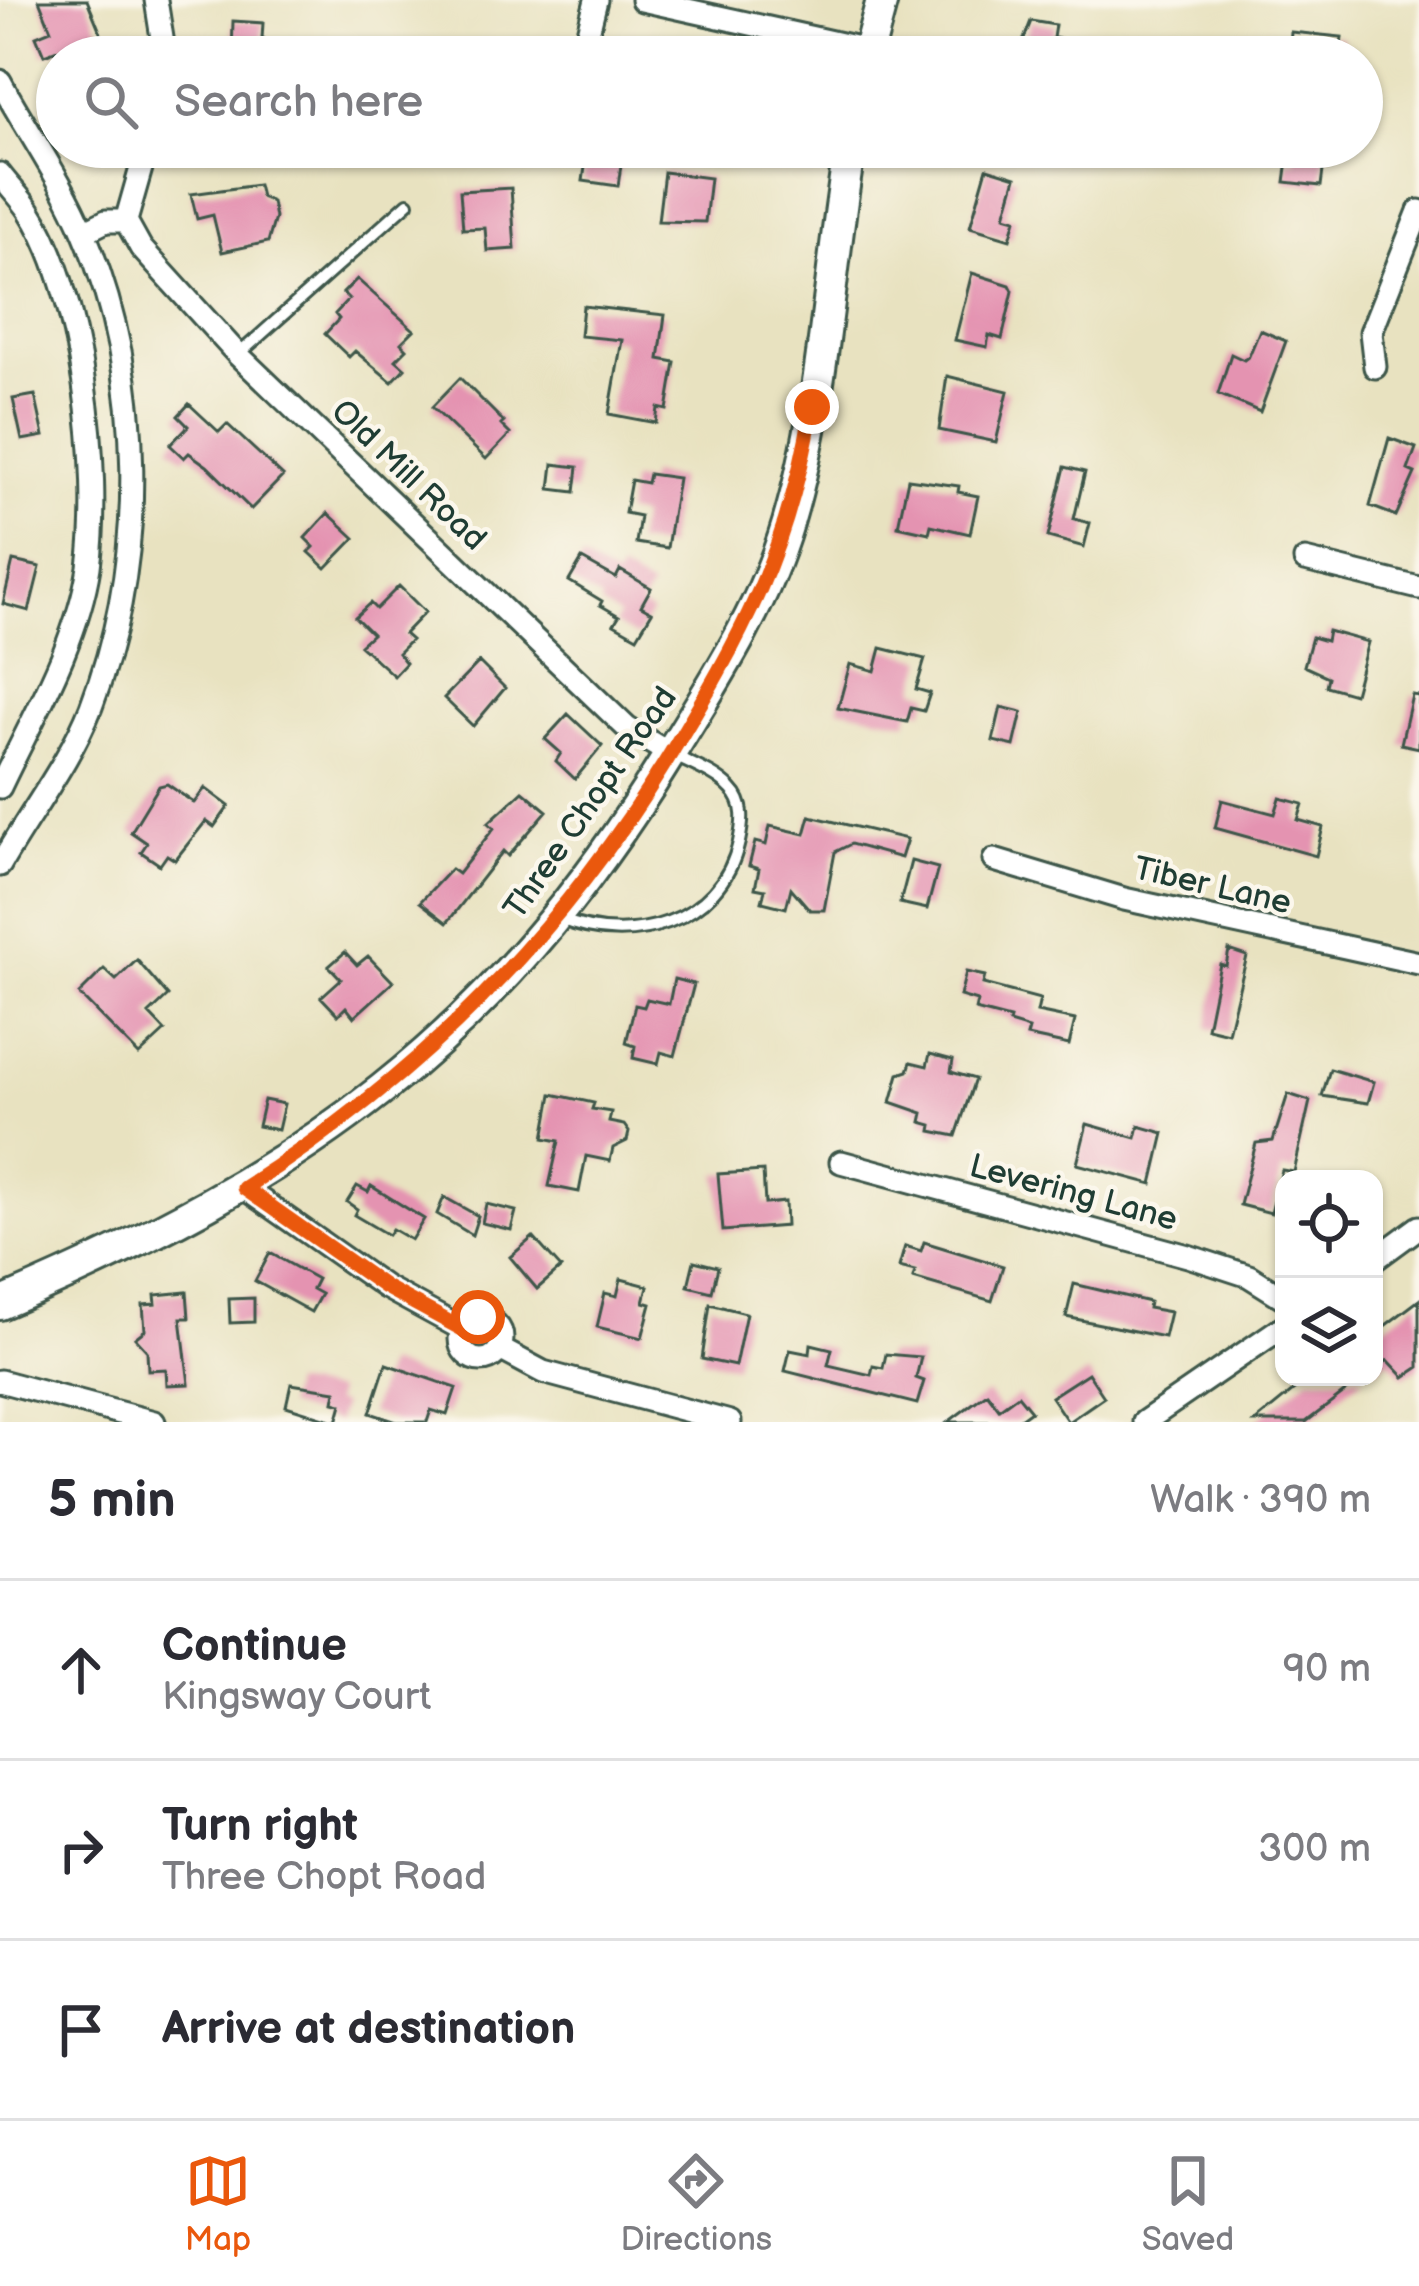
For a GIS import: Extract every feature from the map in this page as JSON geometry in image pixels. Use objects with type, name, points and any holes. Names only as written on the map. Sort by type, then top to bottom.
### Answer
[{"type":"main road","points":[[873,36],[882,0]]},
{"type":"main road","name":"Three Chopt Road","points":[[0,1304],[244,1188],[404,1074],[509,974],[556,917],[670,754],[750,618],[788,524],[808,433],[847,168]]},
{"type":"street","points":[[156,0],[162,36]]},
{"type":"street","points":[[587,36],[596,0]]},
{"type":"street","points":[[642,0],[793,36]]},
{"type":"street","points":[[0,81],[36,145]]},
{"type":"street","points":[[0,865],[90,711],[113,634],[126,559],[131,489],[122,374],[106,296],[84,232],[49,168]]},
{"type":"street","points":[[84,232],[106,221],[126,221],[141,168]]},
{"type":"street","points":[[0,174],[30,211],[69,313],[84,403],[91,530],[88,568],[70,635],[0,787]]},
{"type":"street","points":[[30,211],[62,192]]},
{"type":"street","points":[[1375,368],[1371,332],[1419,211]]},
{"type":"street","name":"Old Mill Road","points":[[126,221],[141,248],[238,355],[627,728],[670,754]]},
{"type":"street","points":[[1305,560],[1419,588]]},
{"type":"street","name":"Tiber Lane","points":[[994,860],[1124,898],[1419,963]]},
{"type":"street","name":"Levering Lane","points":[[841,1162],[1188,1256],[1249,1276],[1275,1292]]},
{"type":"street","points":[[244,1188],[385,1287],[462,1329],[478,1317],[491,1320],[500,1329],[500,1348],[543,1372],[730,1422]]},
{"type":"street","points":[[1383,1253],[1419,1227]]},
{"type":"street","points":[[1144,1422],[1275,1332]]},
{"type":"street","points":[[0,1381],[154,1422]]},
{"type":"lane","points":[[238,355],[408,203]]},
{"type":"lane","points":[[556,917],[600,931],[638,932],[683,915],[722,885],[736,856],[740,802],[730,788],[670,754]]},
{"type":"building","points":[[39,0],[87,0],[101,34],[36,36],[51,30]]},
{"type":"building","points":[[233,21],[263,23],[262,36],[233,36]]},
{"type":"building","points":[[1031,21],[1055,25],[1053,36],[1025,36]]},
{"type":"building","points":[[585,168],[621,168],[618,186],[583,181]]},
{"type":"building","points":[[987,168],[1016,177],[1005,216],[1016,219],[1010,239],[970,227]]},
{"type":"building","points":[[1287,168],[1323,168],[1321,186],[1285,182]]},
{"type":"building","points":[[664,172],[710,178],[705,222],[658,221]]},
{"type":"building","points":[[258,185],[261,197],[272,202],[275,218],[268,242],[222,252],[213,215],[197,219],[191,194]]},
{"type":"building","points":[[511,188],[515,249],[487,251],[485,228],[463,229],[460,191]]},
{"type":"building","points":[[972,273],[1010,285],[1013,291],[1002,339],[989,335],[987,347],[955,340]]},
{"type":"building","points":[[357,279],[414,330],[401,343],[407,349],[396,360],[405,368],[392,382],[355,351],[349,357],[325,334],[349,299],[343,293]]},
{"type":"building","points":[[583,306],[665,315],[659,359],[675,362],[667,410],[658,408],[656,423],[609,414],[622,340],[580,336]]},
{"type":"building","points":[[1260,330],[1286,341],[1260,412],[1218,394],[1231,354],[1244,360],[1249,356]]},
{"type":"building","points":[[947,376],[1008,391],[996,442],[939,430]]},
{"type":"building","points":[[460,378],[510,434],[486,459],[432,407]]},
{"type":"building","points":[[35,395],[44,436],[22,440],[13,399]]},
{"type":"building","points":[[189,404],[219,432],[227,424],[283,476],[251,509],[207,466],[189,453],[184,458],[170,445],[188,426],[178,416]]},
{"type":"building","points":[[1389,438],[1416,448],[1408,470],[1415,473],[1396,516],[1370,506]]},
{"type":"building","points":[[553,464],[578,467],[575,492],[550,489]]},
{"type":"building","points":[[1065,467],[1085,472],[1074,519],[1090,523],[1084,547],[1048,537]]},
{"type":"building","points":[[649,474],[678,478],[667,548],[636,543],[640,516],[625,513],[631,480],[647,483]]},
{"type":"building","points":[[908,479],[959,486],[958,492],[978,496],[970,534],[931,525],[929,533],[898,526]]},
{"type":"building","points":[[328,513],[355,538],[326,568],[309,552],[314,547],[305,538]]},
{"type":"building","points":[[582,559],[616,578],[620,570],[651,588],[641,606],[652,612],[637,637],[614,624],[619,616],[600,605],[602,601],[569,581]]},
{"type":"building","points":[[13,561],[40,567],[29,611],[3,604]]},
{"type":"building","points":[[399,586],[425,612],[404,634],[411,640],[398,653],[406,663],[394,676],[360,645],[372,634],[355,617],[370,603],[376,609]]},
{"type":"building","points":[[1328,631],[1368,642],[1354,694],[1326,686],[1328,677],[1304,666],[1312,637],[1326,641]]},
{"type":"building","points":[[881,648],[925,659],[916,689],[930,693],[924,711],[911,708],[907,722],[838,708],[850,664],[875,671]]},
{"type":"building","points":[[479,662],[505,688],[473,726],[444,698]]},
{"type":"building","points":[[1412,695],[1419,696],[1419,748],[1401,744]]},
{"type":"building","points":[[1001,707],[1022,712],[1014,746],[993,741]]},
{"type":"building","points":[[568,714],[602,746],[575,779],[556,761],[561,753],[545,739]]},
{"type":"building","points":[[167,784],[194,803],[205,788],[229,806],[214,827],[206,821],[175,860],[167,855],[160,865],[141,852],[147,843],[131,832],[159,786]]},
{"type":"building","points":[[523,791],[547,811],[508,856],[503,851],[447,923],[420,902],[451,869],[458,874],[494,828],[488,823]]},
{"type":"building","points":[[1280,798],[1303,804],[1298,820],[1323,827],[1316,856],[1215,828],[1222,800],[1275,814]]},
{"type":"building","points":[[810,816],[907,839],[901,858],[851,844],[835,852],[824,910],[810,910],[791,888],[786,908],[762,902],[765,890],[755,888],[759,869],[749,866],[755,842],[766,845],[770,826],[805,834]]},
{"type":"building","points":[[911,861],[938,868],[927,909],[900,903]]},
{"type":"building","points":[[1229,950],[1247,956],[1228,1033],[1207,1028],[1220,964],[1226,966]]},
{"type":"building","points":[[345,952],[357,965],[368,956],[393,982],[354,1017],[346,1007],[338,1015],[321,997],[341,979],[329,966]]},
{"type":"building","points":[[137,960],[168,996],[149,1014],[165,1031],[139,1055],[79,994],[104,969],[116,980]]},
{"type":"building","points":[[966,972],[985,976],[983,984],[1040,999],[1037,1012],[1075,1020],[1069,1045],[1027,1036],[1029,1029],[1009,1023],[1010,1019],[975,1010],[977,1001],[960,996]]},
{"type":"building","points":[[674,979],[694,984],[675,1056],[661,1052],[658,1064],[633,1058],[635,1046],[626,1043],[635,1005],[644,1007],[647,999],[669,1004]]},
{"type":"building","points":[[930,1054],[953,1060],[951,1072],[975,1079],[956,1136],[931,1131],[932,1125],[921,1122],[923,1113],[891,1102],[899,1074],[908,1071],[911,1062],[927,1066]]},
{"type":"building","points":[[1330,1069],[1374,1082],[1368,1103],[1322,1096]]},
{"type":"building","points":[[552,1094],[594,1103],[592,1109],[611,1112],[609,1122],[624,1125],[629,1132],[627,1141],[613,1148],[610,1161],[586,1156],[579,1192],[549,1186],[559,1141],[544,1138]]},
{"type":"building","points":[[1288,1094],[1310,1101],[1294,1170],[1275,1170],[1271,1213],[1240,1205],[1256,1143],[1273,1141]]},
{"type":"building","points":[[264,1100],[284,1104],[278,1130],[258,1126]]},
{"type":"building","points":[[1087,1124],[1136,1138],[1139,1126],[1164,1133],[1152,1184],[1077,1164]]},
{"type":"building","points":[[763,1171],[765,1204],[785,1202],[786,1226],[723,1231],[718,1174]]},
{"type":"building","points":[[357,1186],[368,1192],[371,1186],[424,1219],[411,1240],[392,1229],[388,1235],[354,1215],[357,1209],[347,1202]]},
{"type":"building","points":[[444,1197],[478,1216],[472,1235],[437,1214]]},
{"type":"building","points":[[486,1204],[516,1211],[511,1230],[482,1223]]},
{"type":"building","points":[[533,1237],[561,1268],[537,1289],[510,1257]]},
{"type":"building","points":[[924,1242],[1003,1266],[992,1301],[913,1278],[915,1271],[899,1267],[905,1246],[921,1251]]},
{"type":"building","points":[[270,1253],[317,1279],[312,1289],[321,1294],[311,1312],[255,1281]]},
{"type":"building","points":[[694,1261],[718,1267],[712,1292],[688,1286]]},
{"type":"building","points":[[621,1279],[648,1286],[644,1302],[651,1304],[642,1338],[597,1327],[605,1293],[617,1296]]},
{"type":"building","points":[[1074,1284],[1149,1302],[1148,1308],[1170,1312],[1164,1337],[1066,1317]]},
{"type":"building","points":[[187,1292],[189,1318],[181,1318],[189,1384],[167,1385],[166,1369],[148,1370],[147,1351],[135,1338],[145,1330],[143,1305],[156,1304],[155,1295]]},
{"type":"building","points":[[254,1298],[254,1322],[230,1323],[229,1299]]},
{"type":"building","points":[[1419,1300],[1419,1367],[1404,1377],[1388,1360],[1383,1364],[1383,1327]]},
{"type":"building","points":[[710,1304],[746,1313],[735,1366],[702,1359]]},
{"type":"building","points":[[811,1344],[832,1349],[828,1365],[871,1375],[873,1366],[883,1368],[886,1354],[921,1357],[916,1378],[924,1381],[917,1404],[785,1371],[790,1350],[810,1354]]},
{"type":"building","points":[[386,1364],[456,1388],[447,1415],[431,1410],[427,1422],[397,1422],[370,1413]]},
{"type":"building","points":[[1088,1373],[1104,1397],[1068,1422],[1051,1397]]},
{"type":"building","points":[[291,1384],[336,1391],[334,1402],[342,1404],[337,1422],[286,1406]]},
{"type":"building","points":[[1299,1386],[1353,1386],[1306,1422],[1255,1422]]},
{"type":"building","points":[[987,1393],[999,1409],[1018,1395],[1031,1411],[1016,1422],[948,1422]]},
{"type":"route","points":[[478,1317],[462,1329],[385,1287],[244,1188],[358,1111],[446,1036],[509,974],[605,854],[692,721],[758,602],[788,524],[812,407]]}]
